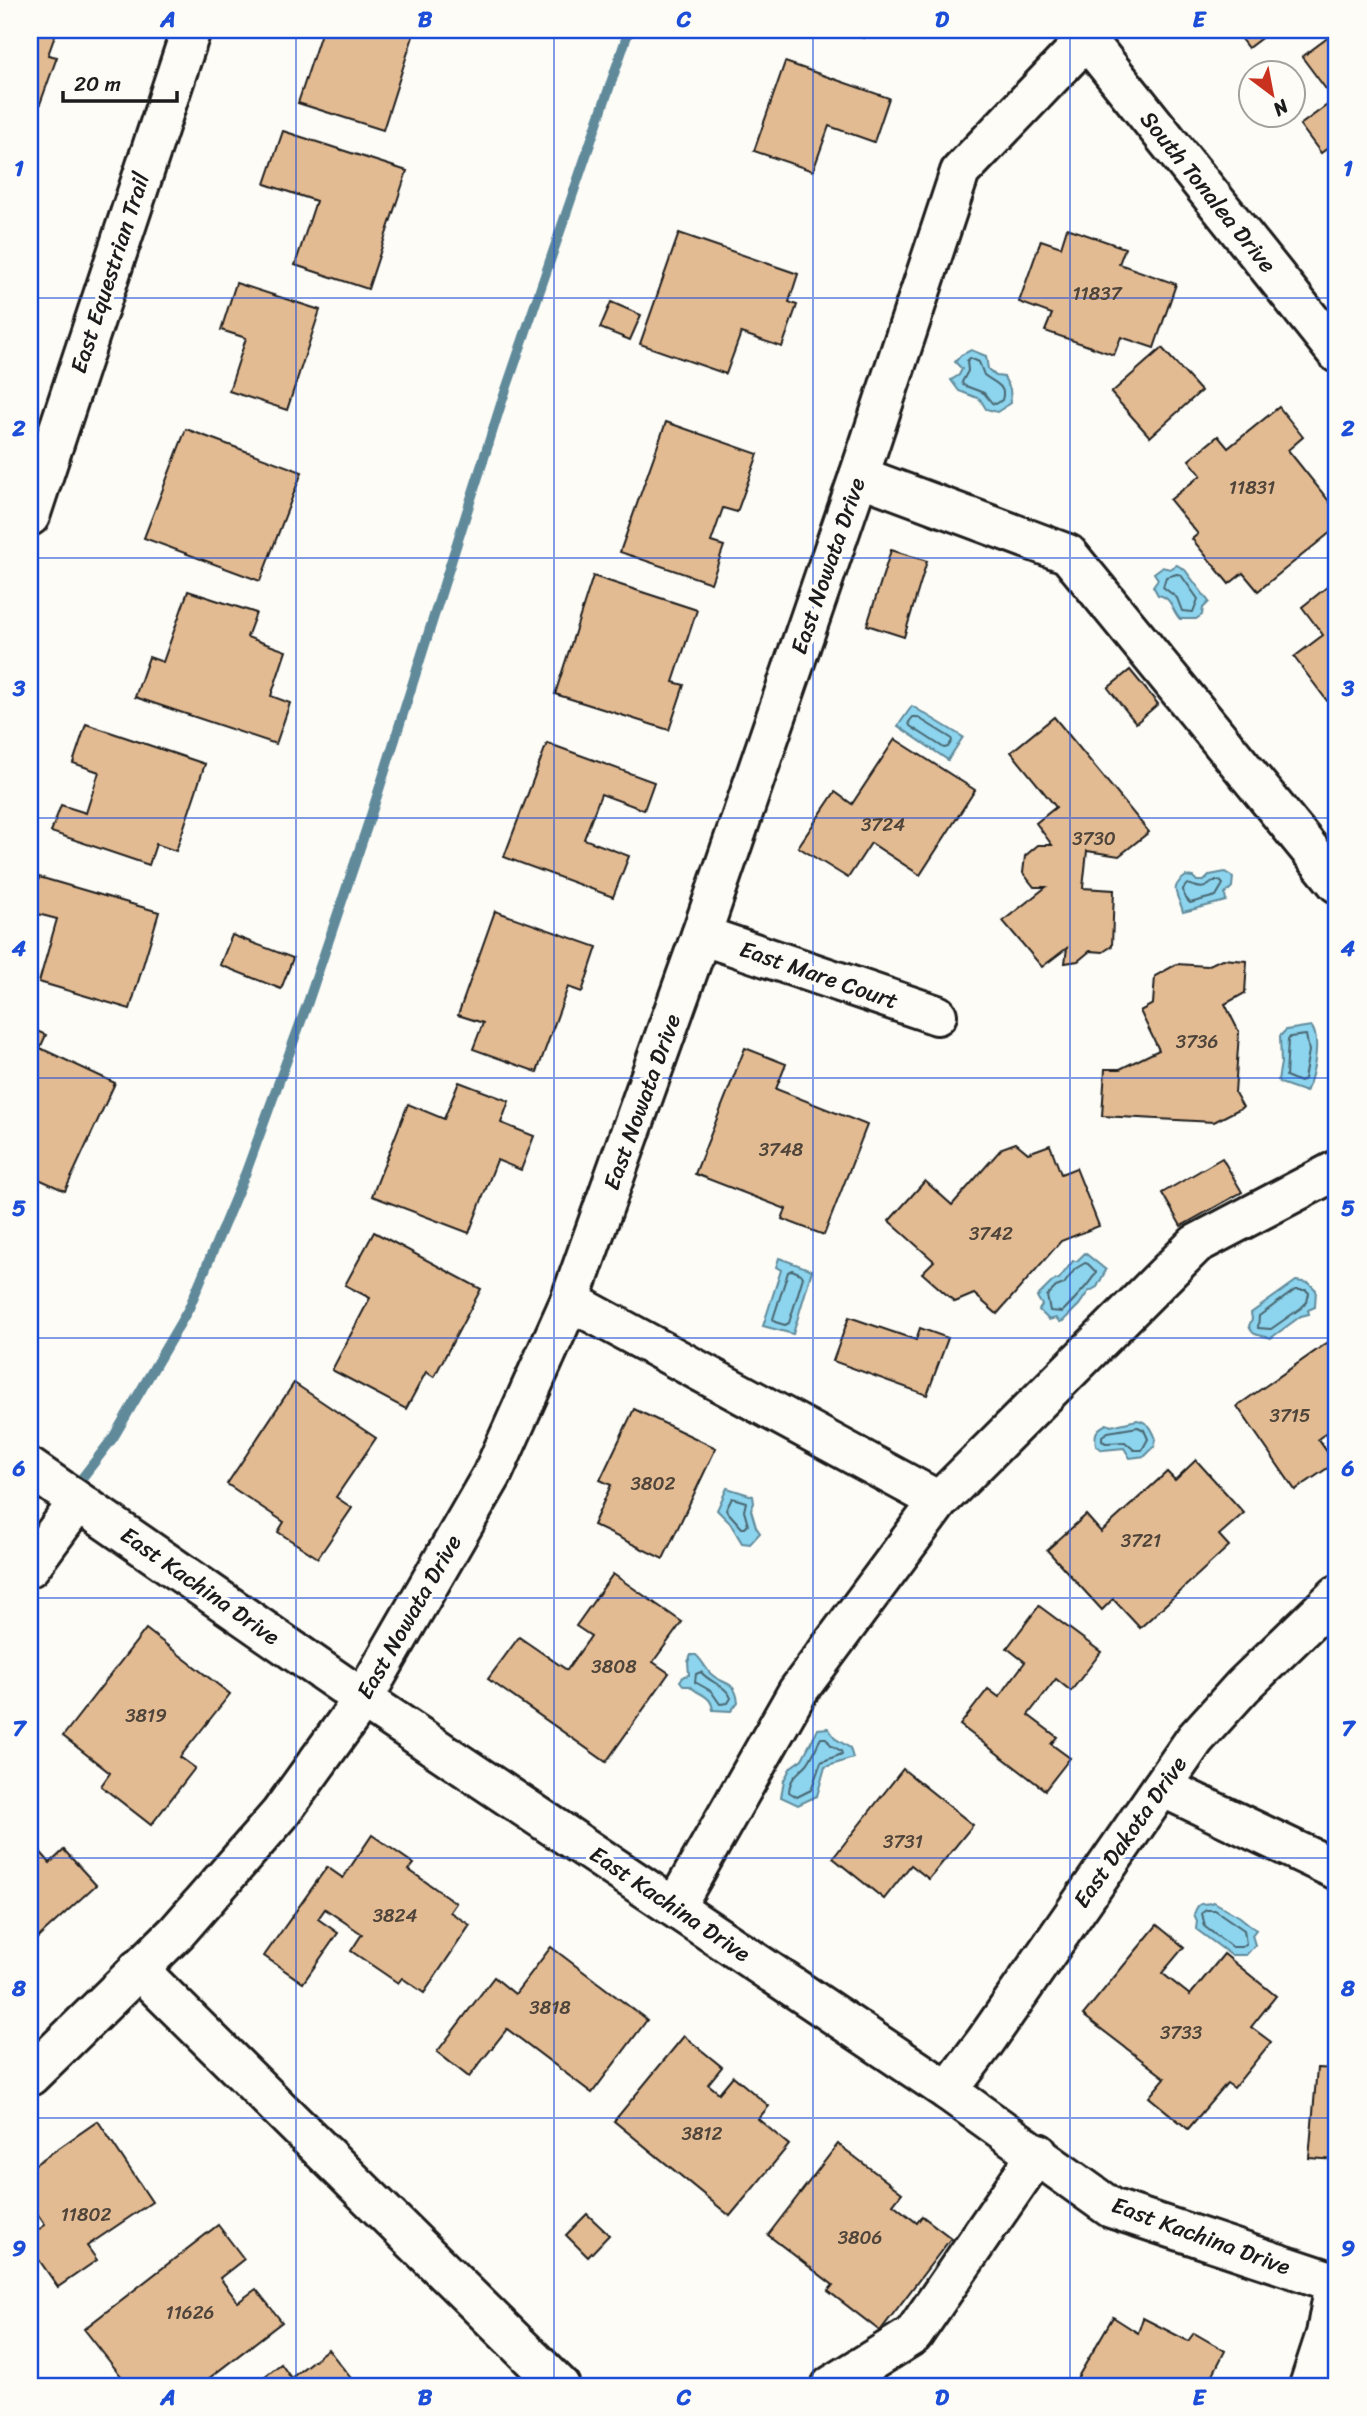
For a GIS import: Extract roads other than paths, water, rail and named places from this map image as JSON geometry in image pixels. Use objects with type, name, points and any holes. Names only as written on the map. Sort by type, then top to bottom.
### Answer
[{"type":"street","name":"East Equestrian Trail","points":[[30,516],[191,30]]},
{"type":"street","name":"South Tonalea Drive","points":[[1082,35],[1337,353]]},
{"type":"street","name":"East Nowata Drive","points":[[30,2076],[177,1932],[280,1814],[363,1699],[492,1475],[570,1301],[701,935],[960,172],[1082,35]]},
{"type":"street","points":[[859,476],[1068,554],[1337,883]]},
{"type":"street","name":"East Mare Court","points":[[701,935],[937,1015]]},
{"type":"street","points":[[675,1907],[798,1691],[939,1500],[1196,1244],[1337,1170]]},
{"type":"street","points":[[570,1301],[939,1500]]},
{"type":"street","name":"East Kachina Drive","points":[[30,1468],[363,1699],[948,2091],[1038,2153],[1111,2208],[1336,2283]]},
{"type":"street","points":[[30,1567],[78,1502]]},
{"type":"street","name":"East Dakota Drive","points":[[948,2091],[985,2042],[1195,1739],[1235,1695],[1337,1595]]},
{"type":"street","points":[[1162,1787],[1337,1870]]},
{"type":"street","points":[[138,1969],[560,2386]]},
{"type":"street","points":[[831,2386],[913,2335],[1038,2153]]},
{"type":"street","points":[[1309,2386],[1326,2334],[1336,2283]]},
{"type":"water","points":[[971,350],[986,356],[988,369],[996,376],[1004,377],[1010,389],[1011,403],[997,412],[986,409],[980,399],[959,391],[951,380],[959,375],[962,369],[955,362]]},
{"type":"water","points":[[1177,565],[1185,570],[1209,602],[1203,608],[1202,615],[1196,619],[1180,619],[1169,602],[1158,595],[1153,586],[1158,579],[1154,573],[1162,567],[1170,569]]},
{"type":"water","points":[[912,706],[963,737],[948,760],[898,726]]},
{"type":"water","points":[[1225,872],[1233,877],[1232,887],[1225,894],[1226,901],[1183,912],[1176,892],[1180,881],[1186,876],[1204,881],[1210,875]]},
{"type":"water","points":[[1311,1026],[1316,1049],[1314,1068],[1306,1092],[1278,1080],[1281,1063],[1280,1036],[1286,1030]]},
{"type":"water","points":[[1085,1253],[1106,1270],[1097,1287],[1088,1292],[1063,1321],[1060,1322],[1056,1318],[1049,1320],[1039,1310],[1042,1305],[1037,1297],[1053,1281],[1059,1279],[1073,1261],[1077,1261]]},
{"type":"water","points":[[779,1258],[812,1270],[793,1334],[763,1326],[781,1270],[776,1267]]},
{"type":"water","points":[[1296,1281],[1309,1283],[1316,1290],[1315,1307],[1308,1310],[1309,1314],[1301,1316],[1271,1338],[1253,1332],[1249,1326],[1251,1313]]},
{"type":"water","points":[[1137,1420],[1150,1427],[1156,1439],[1154,1447],[1145,1456],[1130,1458],[1124,1448],[1103,1450],[1096,1446],[1097,1432],[1103,1426]]},
{"type":"water","points":[[727,1488],[753,1496],[751,1510],[760,1533],[750,1544],[742,1543],[730,1523],[717,1510]]},
{"type":"water","points":[[691,1655],[696,1655],[716,1678],[732,1686],[738,1702],[731,1711],[713,1710],[707,1698],[680,1681],[689,1675],[688,1662]]},
{"type":"water","points":[[828,1728],[836,1739],[850,1748],[853,1758],[825,1767],[817,1796],[798,1805],[781,1797],[784,1780],[791,1767],[802,1759],[818,1729]]},
{"type":"water","points":[[1214,1902],[1256,1930],[1252,1935],[1255,1945],[1246,1955],[1231,1955],[1196,1929],[1194,1914],[1198,1906]]},
{"type":"waterway","points":[[72,1491],[113,1438],[189,1308],[246,1172],[308,1002],[371,815],[501,404],[629,30]]}]
